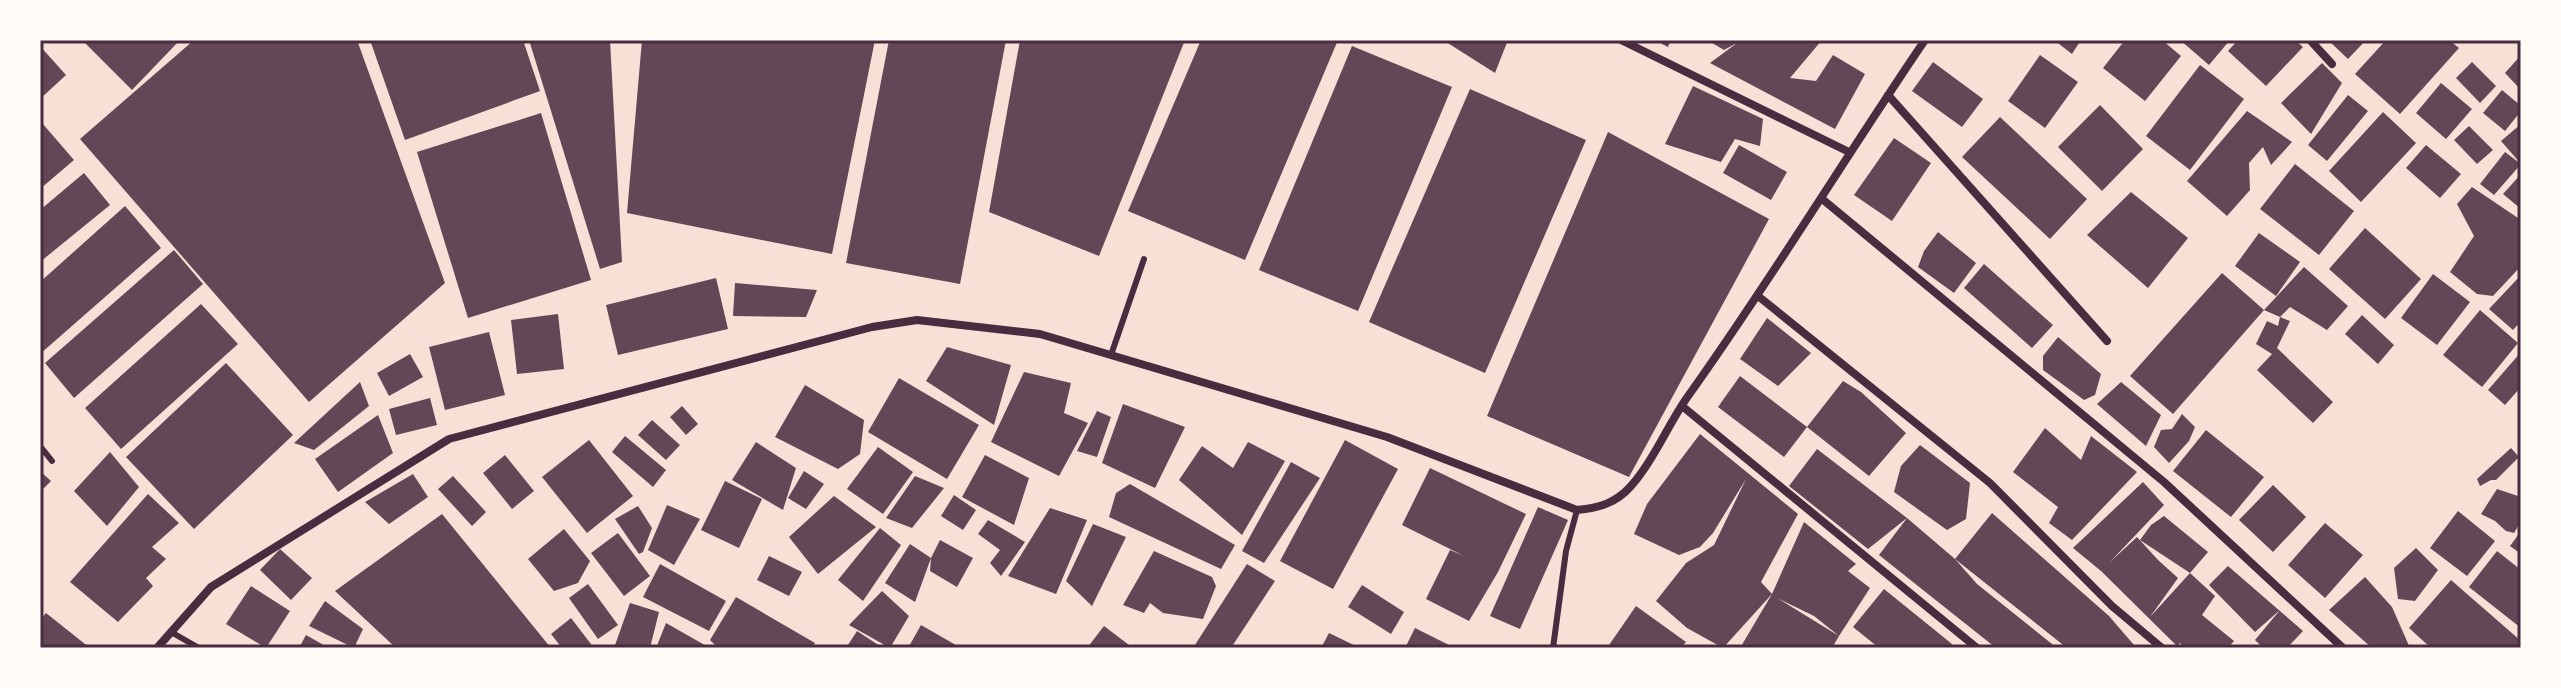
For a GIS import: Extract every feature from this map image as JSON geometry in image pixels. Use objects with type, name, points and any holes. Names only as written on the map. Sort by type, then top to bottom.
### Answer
[{"type":"street","points":[[1621,40],[1849,152]]},
{"type":"street","points":[[157,648],[211,587],[449,439],[872,327],[917,320],[1040,334],[1387,437],[1577,510],[1601,507],[1616,500],[1630,487],[1925,40]]},
{"type":"street","points":[[2310,40],[2332,64]]},
{"type":"street","points":[[1888,95],[2107,341]]},
{"type":"street","points":[[1821,198],[2164,482],[2343,648]]},
{"type":"street","points":[[1758,296],[1990,483],[2112,606],[2162,648]]},
{"type":"street","points":[[1682,406],[1977,648]]},
{"type":"lane","points":[[1111,355],[1144,259]]},
{"type":"lane","points":[[40,446],[52,461]]},
{"type":"lane","points":[[1553,648],[1566,551],[1577,510]]},
{"type":"lane","points":[[170,631],[199,648]]},
{"type":"building","points":[[82,40],[180,40],[132,90]]},
{"type":"building","points":[[194,40],[357,40],[445,283],[309,402],[80,139]]},
{"type":"building","points":[[370,40],[523,40],[540,91],[405,140]]},
{"type":"building","points":[[529,40],[610,40],[622,262],[600,269]]},
{"type":"building","points":[[642,40],[875,40],[832,254],[627,213]]},
{"type":"building","points":[[889,40],[1006,40],[960,284],[846,263]]},
{"type":"building","points":[[1020,40],[1185,40],[1099,256],[989,212]]},
{"type":"building","points":[[1201,40],[1338,40],[1245,260],[1128,211]]},
{"type":"building","points":[[1443,40],[1508,40],[1495,73]]},
{"type":"building","points":[[1654,40],[1671,40],[1668,47]]},
{"type":"building","points":[[1707,40],[1822,40],[1790,78],[1816,81],[1833,55],[1865,74],[1835,129],[1710,63],[1737,43],[1724,50]]},
{"type":"building","points":[[2054,40],[2081,40],[2072,54]]},
{"type":"building","points":[[2125,40],[2162,40],[2181,56],[2145,101],[2103,68]]},
{"type":"building","points":[[2180,40],[2230,40],[2209,65]]},
{"type":"building","points":[[2238,40],[2295,40],[2303,47],[2266,86],[2228,51]]},
{"type":"building","points":[[2328,40],[2366,40],[2348,59]]},
{"type":"building","points":[[2386,40],[2449,40],[2459,48],[2400,114],[2355,74]]},
{"type":"building","points":[[40,46],[66,75],[40,99]]},
{"type":"building","points":[[1352,46],[1452,87],[1358,311],[1259,270]]},
{"type":"building","points":[[2040,55],[2078,82],[2045,128],[2008,101]]},
{"type":"building","points":[[2521,55],[2521,90],[2505,73]]},
{"type":"building","points":[[1933,62],[1983,99],[1962,127],[1912,91]]},
{"type":"building","points":[[2472,62],[2496,86],[2480,103],[2456,78]]},
{"type":"building","points":[[2322,63],[2342,83],[2311,134],[2281,103]]},
{"type":"building","points":[[2200,65],[2244,99],[2190,170],[2146,136]]},
{"type":"building","points":[[2441,83],[2472,109],[2446,139],[2416,113]]},
{"type":"building","points":[[1693,86],[1763,119],[1760,146],[1735,139],[1721,162],[1665,144]]},
{"type":"building","points":[[1470,89],[1586,140],[1485,373],[1369,322]]},
{"type":"building","points":[[2502,90],[2521,106],[2521,111],[2505,131],[2483,113]]},
{"type":"building","points":[[2348,95],[2368,111],[2327,161],[2308,145]]},
{"type":"building","points":[[2100,105],[2143,149],[2102,191],[2058,147]]},
{"type":"building","points":[[2247,111],[2292,142],[2271,165],[2263,147],[2249,163],[2250,190],[2227,216],[2187,181]]},
{"type":"building","points":[[2383,112],[2416,143],[2361,202],[2329,171]]},
{"type":"building","points":[[541,113],[591,280],[468,318],[417,152]]},
{"type":"building","points":[[2000,117],[2087,199],[2050,239],[1962,157]]},
{"type":"building","points":[[40,124],[74,160],[40,189]]},
{"type":"building","points":[[2521,124],[2521,164],[2501,141]]},
{"type":"building","points":[[2469,126],[2493,150],[2477,164],[2454,140]]},
{"type":"building","points":[[1608,132],[1769,219],[1629,477],[1487,416]]},
{"type":"building","points":[[1894,138],[1931,163],[1892,221],[1854,195]]},
{"type":"building","points":[[1739,145],[1787,172],[1771,200],[1723,173]]},
{"type":"building","points":[[2426,145],[2461,174],[2440,198],[2406,168]]},
{"type":"building","points":[[2505,152],[2521,164],[2494,195],[2480,184]]},
{"type":"building","points":[[2295,164],[2354,211],[2319,255],[2260,209]]},
{"type":"building","points":[[84,173],[110,205],[40,262],[40,210]]},
{"type":"building","points":[[2521,174],[2521,209],[2503,194]]},
{"type":"building","points":[[2472,187],[2521,220],[2521,266],[2493,296],[2477,294],[2450,272],[2474,236],[2457,204]]},
{"type":"building","points":[[2131,192],[2188,238],[2148,288],[2087,235]]},
{"type":"building","points":[[125,206],[161,248],[40,354],[40,282]]},
{"type":"building","points":[[2365,228],[2421,279],[2385,319],[2329,269]]},
{"type":"building","points":[[1938,232],[1976,263],[1954,293],[1918,267],[1924,251]]},
{"type":"building","points":[[2259,233],[2300,262],[2276,296],[2235,266]]},
{"type":"building","points":[[174,250],[203,284],[74,398],[45,363]]},
{"type":"building","points":[[1984,264],[2053,325],[2032,348],[1964,288]]},
{"type":"building","points":[[2304,267],[2348,306],[2327,330],[2290,307],[2280,317],[2264,310]]},
{"type":"building","points":[[2222,273],[2264,310],[2173,414],[2130,376]]},
{"type":"building","points":[[2433,274],[2470,302],[2437,345],[2401,318]]},
{"type":"building","points":[[2521,275],[2521,321],[2513,330],[2489,309]]},
{"type":"building","points":[[716,278],[728,329],[618,355],[606,305]]},
{"type":"building","points":[[735,283],[817,290],[806,317],[733,316]]},
{"type":"building","points":[[201,304],[238,344],[121,449],[85,408]]},
{"type":"building","points":[[2480,310],[2518,343],[2482,387],[2443,355]]},
{"type":"building","points":[[558,314],[564,369],[517,374],[511,320]]},
{"type":"building","points":[[2362,315],[2394,345],[2378,364],[2345,334]]},
{"type":"building","points":[[2280,317],[2290,321],[2277,348],[2333,402],[2313,423],[2257,370],[2272,354],[2256,344],[2267,321],[2278,326]]},
{"type":"building","points":[[1767,318],[1811,353],[1778,386],[1740,359]]},
{"type":"building","points":[[489,332],[505,395],[445,410],[429,347]]},
{"type":"building","points":[[2058,337],[2101,374],[2095,395],[2084,400],[2043,370],[2043,356]]},
{"type":"building","points":[[947,347],[1011,365],[994,425],[926,381]]},
{"type":"building","points":[[2521,352],[2521,387],[2505,405],[2488,390]]},
{"type":"building","points":[[410,354],[423,377],[389,396],[377,373]]},
{"type":"building","points":[[226,363],[293,435],[194,529],[126,457]]},
{"type":"building","points":[[1024,372],[1071,383],[1064,413],[1088,423],[1059,476],[991,442]]},
{"type":"building","points":[[1740,376],[1807,427],[1784,457],[1718,407]]},
{"type":"building","points":[[899,378],[979,425],[947,479],[868,432]]},
{"type":"building","points":[[1843,381],[1861,392],[1906,433],[1869,476],[1807,427]]},
{"type":"building","points":[[360,382],[369,406],[314,450],[294,443]]},
{"type":"building","points":[[2121,382],[2161,415],[2146,446],[2097,404]]},
{"type":"building","points":[[805,385],[864,420],[860,454],[838,469],[775,437]]},
{"type":"building","points":[[430,398],[437,425],[396,435],[389,409]]},
{"type":"building","points":[[1123,404],[1185,427],[1155,488],[1102,463]]},
{"type":"building","points":[[682,406],[698,424],[686,435],[670,417]]},
{"type":"building","points":[[1097,411],[1111,417],[1097,457],[1077,451]]},
{"type":"building","points":[[2182,414],[2195,427],[2189,441],[2169,463],[2154,447],[2161,430],[2172,429]]},
{"type":"building","points":[[378,415],[393,453],[338,492],[315,459]]},
{"type":"building","points":[[652,420],[680,445],[666,460],[638,435]]},
{"type":"building","points":[[2045,428],[2081,460],[2091,436],[2137,472],[2072,540],[2049,523],[2058,507],[2013,472]]},
{"type":"building","points":[[2206,430],[2264,477],[2231,517],[2173,471]]},
{"type":"building","points":[[1700,434],[1798,514],[1761,582],[1772,594],[1723,648],[1687,628],[1656,601],[1686,563],[1714,545],[1746,479],[1713,533],[1700,547],[1679,555],[1634,534],[1647,504]]},
{"type":"building","points":[[625,436],[666,470],[653,487],[612,452]]},
{"type":"building","points":[[589,440],[633,496],[587,533],[542,477]]},
{"type":"building","points":[[1345,440],[1398,469],[1333,589],[1280,561]]},
{"type":"building","points":[[756,442],[796,468],[783,510],[732,480]]},
{"type":"building","points":[[1248,442],[1285,461],[1242,535],[1179,480],[1202,446],[1233,468]]},
{"type":"building","points":[[1920,445],[1970,483],[1966,519],[1947,530],[1894,492],[1901,466]]},
{"type":"building","points":[[878,447],[913,472],[883,514],[847,489]]},
{"type":"building","points":[[2511,448],[2519,457],[2496,480],[2480,486],[2477,479]]},
{"type":"building","points":[[1817,449],[1907,518],[1868,549],[1789,486]]},
{"type":"building","points":[[110,452],[139,487],[107,526],[74,491]]},
{"type":"building","points":[[505,455],[534,491],[512,509],[483,473]]},
{"type":"building","points":[[985,455],[1029,478],[1014,525],[962,497]]},
{"type":"building","points":[[1291,462],[1320,478],[1264,563],[1242,551]]},
{"type":"building","points":[[1430,468],[1526,514],[1498,572],[1469,621],[1426,599],[1450,550],[1464,556],[1402,525]]},
{"type":"building","points":[[40,471],[51,481],[40,492]]},
{"type":"building","points":[[804,471],[824,484],[806,509],[788,498]]},
{"type":"building","points":[[413,474],[428,497],[389,524],[365,502]]},
{"type":"building","points":[[453,476],[486,512],[472,526],[438,489]]},
{"type":"building","points":[[915,476],[944,488],[912,528],[886,518]]},
{"type":"building","points":[[725,481],[762,499],[739,548],[701,530]]},
{"type":"building","points":[[2143,482],[2164,505],[2110,562],[2137,537],[2178,578],[2150,617],[2190,573],[2215,596],[2202,615],[2234,641],[2228,648],[2186,648],[2179,643],[2179,648],[2101,571],[2073,548]]},
{"type":"building","points":[[1130,484],[1235,545],[1221,569],[1109,517],[1116,493]]},
{"type":"building","points":[[2273,485],[2306,517],[2273,552],[2239,520]]},
{"type":"building","points":[[2497,489],[2521,497],[2521,521],[2514,533],[2481,514]]},
{"type":"building","points":[[148,494],[179,523],[152,547],[166,559],[146,578],[153,586],[118,622],[70,582]]},
{"type":"building","points":[[954,495],[976,510],[963,530],[941,516]]},
{"type":"building","points":[[834,496],[876,527],[818,574],[789,537]]},
{"type":"building","points":[[667,505],[700,519],[674,565],[648,550]]},
{"type":"building","points":[[638,506],[652,528],[643,552],[639,554],[615,519]]},
{"type":"building","points":[[1538,507],[1568,520],[1520,629],[1490,616]]},
{"type":"building","points":[[1050,508],[1087,520],[1056,594],[1008,576]]},
{"type":"building","points":[[2458,511],[2495,541],[2467,576],[2430,548]]},
{"type":"building","points":[[1992,513],[2109,616],[2134,645],[2132,648],[2067,648],[1955,559]]},
{"type":"building","points":[[442,514],[551,648],[396,648],[335,591]]},
{"type":"building","points":[[2164,516],[2208,552],[2190,573],[2140,540],[2151,525]]},
{"type":"building","points":[[1907,518],[1955,559],[1977,584],[2057,648],[1996,648],[1879,555]]},
{"type":"building","points":[[988,520],[1025,542],[1001,576],[990,563],[1000,550],[978,534]]},
{"type":"building","points":[[1804,522],[1856,564],[1848,571],[1870,588],[1832,648],[1740,648],[1772,594]],"holes":[[[1777,598],[1814,616],[1839,636]]]},
{"type":"building","points":[[2325,523],[2363,555],[2325,598],[2288,565]]},
{"type":"building","points":[[1093,524],[1126,537],[1092,606],[1066,581]]},
{"type":"building","points":[[880,528],[901,545],[863,601],[838,580]]},
{"type":"building","points":[[564,529],[590,561],[578,583],[554,591],[528,559]]},
{"type":"building","points":[[2521,531],[2521,554],[2510,546]]},
{"type":"building","points":[[618,533],[650,576],[624,596],[591,553]]},
{"type":"building","points":[[940,540],[973,558],[957,587],[930,571],[931,558]]},
{"type":"building","points":[[910,544],[931,558],[915,602],[885,583]]},
{"type":"building","points":[[2416,548],[2438,570],[2415,601],[2398,599],[2394,568]]},
{"type":"building","points":[[280,549],[312,578],[291,600],[260,570]]},
{"type":"building","points":[[1154,551],[1212,577],[1216,586],[1203,619],[1163,613],[1150,603],[1144,613],[1123,605]]},
{"type":"building","points":[[2497,551],[2521,570],[2521,628],[2469,587]]},
{"type":"building","points":[[769,556],[802,572],[789,596],[757,580]]},
{"type":"building","points":[[660,564],[726,601],[709,631],[643,597]]},
{"type":"building","points":[[1247,564],[1275,581],[1231,648],[1193,648]]},
{"type":"building","points":[[2228,566],[2279,611],[2255,632],[2209,585]]},
{"type":"building","points":[[2365,577],[2392,607],[2410,648],[2372,648],[2329,610]]},
{"type":"building","points":[[2451,580],[2521,641],[2521,648],[2431,648],[2409,628]]},
{"type":"building","points":[[588,584],[618,625],[598,639],[569,598]]},
{"type":"building","points":[[1362,585],[1404,612],[1391,634],[1348,607]]},
{"type":"building","points":[[251,586],[290,611],[266,648],[226,624]]},
{"type":"building","points":[[1884,589],[1952,644],[1949,648],[1879,648],[1853,627]]},
{"type":"building","points":[[882,591],[909,616],[890,648],[849,625]]},
{"type":"building","points":[[736,597],[815,643],[812,648],[718,648],[710,640]]},
{"type":"building","points":[[325,601],[363,629],[354,648],[309,626]]},
{"type":"building","points":[[630,603],[659,612],[650,648],[614,648]]},
{"type":"building","points":[[1636,606],[1686,642],[1681,648],[1607,648]]},
{"type":"building","points":[[2279,611],[2303,631],[2287,648],[2263,648],[2255,640]]},
{"type":"building","points":[[46,613],[90,648],[40,648],[40,620]]},
{"type":"building","points":[[571,618],[594,648],[562,648],[551,634]]},
{"type":"building","points":[[666,623],[710,648],[656,648]]},
{"type":"building","points":[[921,625],[961,648],[908,648]]},
{"type":"building","points":[[1104,626],[1133,648],[1087,648]]},
{"type":"building","points":[[1415,628],[1455,648],[1405,648]]},
{"type":"building","points":[[857,631],[883,648],[846,648]]},
{"type":"building","points":[[1329,633],[1360,648],[1321,648]]},
{"type":"building","points":[[306,635],[329,648],[299,648]]}]
